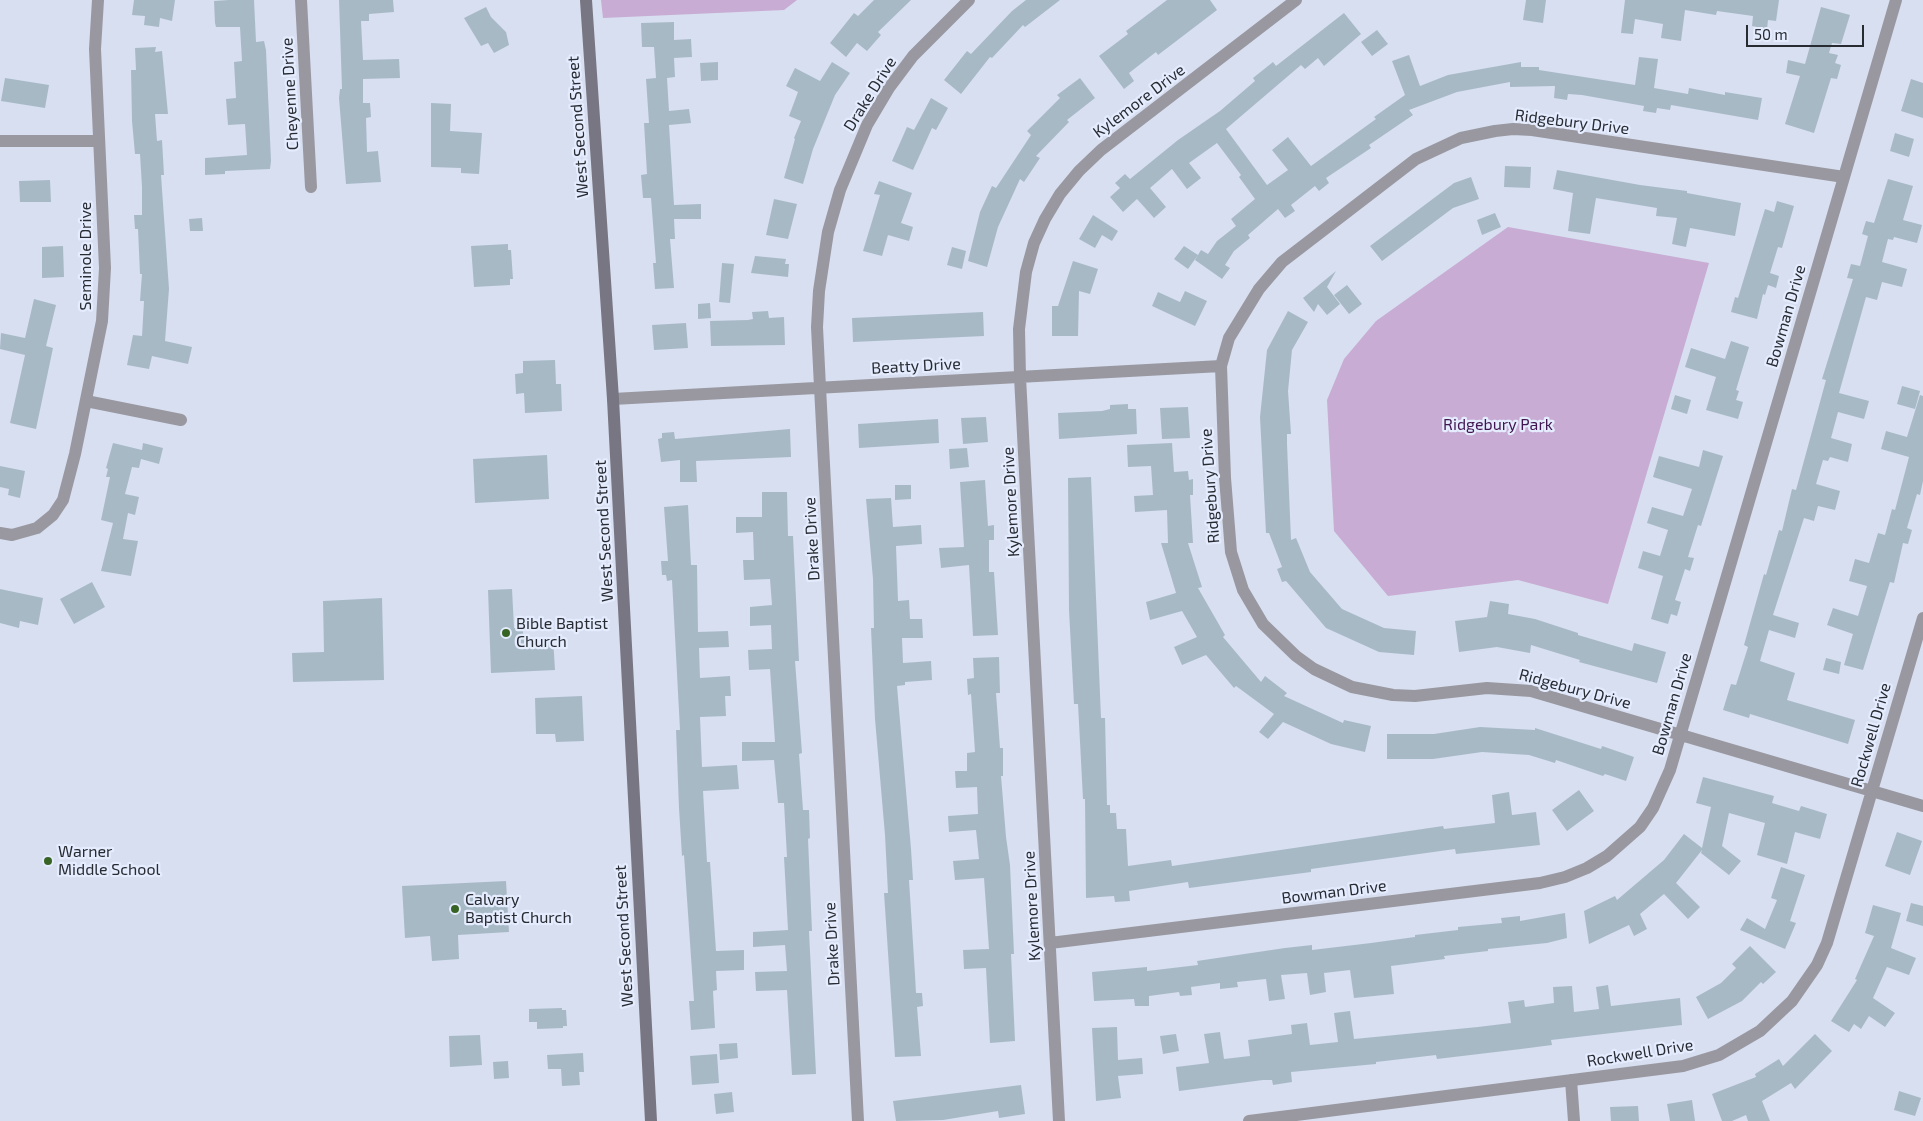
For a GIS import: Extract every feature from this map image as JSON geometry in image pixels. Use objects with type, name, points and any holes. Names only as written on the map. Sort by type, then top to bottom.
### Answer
[{"type":"main road","name":"West Second Street","points":[[586,0],[613,399],[651,1121]]},
{"type":"street","name":"Seminole Drive","points":[[0,533],[12,535],[37,528],[53,515],[63,500],[86,401],[105,292],[95,49],[98,0]]},
{"type":"street","name":"Cheyenne Drive","points":[[301,0],[311,187]]},
{"type":"street","name":"Drake Drive","points":[[858,1121],[817,328],[819,291],[828,232],[844,181],[867,125],[889,88],[932,35],[969,0]]},
{"type":"street","name":"Kylemore Drive","points":[[1059,1121],[1020,377],[1019,329],[1026,272],[1034,243],[1045,219],[1060,194],[1079,171],[1101,150],[1296,0]]},
{"type":"street","name":"Bowman Drive","points":[[1050,943],[1540,882],[1565,877],[1607,856],[1640,827],[1663,788],[1680,734],[1896,0]]},
{"type":"street","name":"Ridgebury Drive","points":[[1844,177],[1532,130],[1495,131],[1461,138],[1416,159],[1282,262],[1250,303],[1230,338],[1221,366],[1227,512],[1231,552],[1236,574],[1255,613],[1296,656],[1334,680],[1373,692],[1415,696],[1486,688],[1531,691],[1923,806]]},
{"type":"street","points":[[0,140],[99,141]]},
{"type":"street","name":"Beatty Drive","points":[[613,399],[1221,366]]},
{"type":"street","points":[[86,401],[181,420]]},
{"type":"street","name":"Rockwell Drive","points":[[1249,1121],[1683,1066],[1700,1062],[1740,1044],[1778,1016],[1804,985],[1827,943],[1923,618]]},
{"type":"street","points":[[1572,1080],[1574,1121]]},
{"type":"green space","points":[[601,0],[797,0],[784,10],[603,18]]},
{"type":"green space","name":"Ridgebury Park","points":[[1508,227],[1709,263],[1608,604],[1518,580],[1388,596],[1334,531],[1327,400],[1344,359],[1376,321]]},
{"type":"building","points":[[134,0],[175,0],[172,21],[160,18],[159,27],[144,25],[145,16],[132,15]]},
{"type":"building","points":[[254,0],[256,42],[264,41],[266,50],[270,169],[225,171],[225,174],[205,175],[205,158],[247,155],[245,124],[228,125],[226,99],[236,98],[234,62],[242,61],[240,27],[216,27],[215,23],[214,1]]},
{"type":"building","points":[[339,0],[393,0],[394,12],[369,14],[369,21],[361,21],[363,60],[399,59],[400,78],[363,79],[363,103],[370,103],[371,117],[366,118],[367,152],[378,151],[381,182],[346,184],[339,98],[340,89],[342,89]]},
{"type":"building","points":[[874,0],[911,0],[878,32],[881,35],[867,51],[857,43],[846,57],[830,43],[854,13],[858,16]]},
{"type":"building","points":[[1026,0],[1060,0],[1025,27],[1023,25],[992,58],[990,57],[961,94],[944,80],[967,51],[971,54],[1012,11]]},
{"type":"building","points":[[1167,0],[1210,0],[1217,10],[1158,55],[1156,52],[1129,73],[1134,81],[1124,89],[1099,56],[1128,34],[1126,31]]},
{"type":"building","points":[[1526,0],[1546,0],[1543,23],[1523,20]]},
{"type":"building","points":[[1625,0],[1779,0],[1776,21],[1768,20],[1767,29],[1752,26],[1753,16],[1717,11],[1716,15],[1685,10],[1681,41],[1661,38],[1663,24],[1635,19],[1633,34],[1621,33]]},
{"type":"building","points":[[486,7],[491,17],[506,32],[509,45],[494,53],[488,43],[481,46],[464,18]]},
{"type":"building","points":[[1821,7],[1850,15],[1841,44],[1832,43],[1829,53],[1838,55],[1835,63],[1841,65],[1837,79],[1831,78],[1814,133],[1785,124],[1800,76],[1786,73],[1788,60],[1805,64]]},
{"type":"building","points":[[1344,13],[1361,34],[1324,66],[1318,58],[1305,69],[1301,65],[1226,129],[1267,185],[1288,170],[1272,150],[1288,137],[1311,166],[1376,119],[1374,117],[1405,95],[1392,61],[1409,55],[1420,86],[1448,75],[1521,62],[1521,67],[1539,67],[1539,70],[1635,85],[1639,57],[1658,59],[1654,88],[1688,94],[1689,88],[1725,95],[1725,92],[1762,98],[1758,120],[1671,105],[1670,110],[1657,108],[1656,113],[1643,111],[1644,106],[1582,95],[1568,94],[1567,100],[1554,98],[1555,86],[1510,87],[1510,82],[1457,92],[1409,110],[1413,115],[1369,145],[1371,148],[1326,178],[1329,183],[1319,191],[1315,186],[1291,205],[1295,211],[1285,218],[1278,209],[1248,235],[1250,238],[1234,251],[1225,265],[1230,268],[1222,279],[1195,260],[1201,250],[1208,254],[1217,241],[1236,226],[1231,219],[1255,199],[1239,177],[1241,175],[1217,143],[1189,163],[1201,178],[1187,189],[1172,169],[1150,188],[1166,207],[1154,218],[1137,199],[1123,212],[1110,197],[1120,188],[1115,183],[1125,174],[1130,179],[1178,140],[1220,111],[1255,81],[1253,78],[1273,62],[1276,66]]},
{"type":"building","points":[[674,22],[674,40],[691,39],[692,57],[674,58],[675,77],[667,78],[669,111],[689,109],[691,123],[669,125],[674,205],[701,204],[701,219],[674,219],[675,239],[670,239],[674,288],[655,289],[653,263],[656,263],[651,198],[643,198],[641,175],[647,174],[644,123],[649,123],[646,79],[656,78],[654,47],[642,47],[641,23]]},
{"type":"building","points":[[1377,30],[1388,44],[1372,56],[1361,42]]},
{"type":"building","points":[[156,47],[155,52],[162,51],[168,114],[155,114],[157,141],[162,140],[164,175],[161,175],[169,289],[165,341],[192,347],[188,364],[152,356],[149,369],[127,365],[133,335],[142,336],[144,301],[140,301],[142,274],[140,274],[138,229],[135,229],[134,215],[142,215],[142,187],[140,154],[135,154],[131,70],[136,70],[135,48]]},
{"type":"building","points":[[718,62],[718,80],[701,81],[700,63]]},
{"type":"building","points":[[832,62],[850,73],[835,95],[813,149],[803,184],[784,178],[794,138],[801,121],[789,116],[798,92],[786,86],[795,68],[820,81]]},
{"type":"building","points":[[5,78],[49,85],[45,108],[1,101]]},
{"type":"building","points":[[1080,78],[1095,98],[1067,120],[1069,122],[1036,156],[1040,158],[1024,182],[1020,179],[998,227],[987,267],[968,261],[980,212],[992,186],[996,188],[1031,135],[1027,131],[1060,98],[1057,95]]},
{"type":"building","points":[[1911,79],[1923,83],[1923,118],[1901,111]]},
{"type":"building","points":[[931,98],[948,108],[936,130],[932,128],[913,170],[892,161],[907,127],[914,130]]},
{"type":"building","points":[[431,103],[451,104],[450,131],[482,133],[479,174],[461,173],[461,168],[431,167]]},
{"type":"building","points":[[1895,133],[1914,139],[1909,157],[1890,151]]},
{"type":"building","points":[[1505,166],[1531,167],[1530,188],[1504,187]]},
{"type":"building","points":[[1557,170],[1640,185],[1687,191],[1687,193],[1741,203],[1735,236],[1690,228],[1686,247],[1672,244],[1677,218],[1656,216],[1657,208],[1596,198],[1590,234],[1568,231],[1573,193],[1553,189]]},
{"type":"building","points":[[1471,177],[1479,199],[1453,208],[1382,261],[1370,246],[1454,183]]},
{"type":"building","points":[[1888,179],[1913,186],[1903,220],[1922,225],[1917,243],[1894,237],[1893,240],[1888,239],[1882,262],[1907,269],[1902,287],[1882,282],[1877,300],[1866,297],[1839,393],[1869,401],[1864,419],[1838,412],[1831,438],[1852,444],[1848,462],[1830,457],[1828,461],[1823,460],[1816,484],[1840,491],[1835,510],[1818,506],[1814,521],[1804,518],[1773,615],[1799,623],[1795,638],[1769,630],[1760,661],[1795,673],[1787,700],[1855,720],[1848,744],[1750,714],[1749,718],[1723,710],[1731,684],[1736,685],[1748,647],[1744,645],[1764,574],[1766,575],[1779,530],[1782,531],[1792,489],[1796,490],[1826,380],[1822,379],[1853,279],[1847,278],[1851,264],[1860,266],[1868,236],[1862,234],[1866,221],[1874,223]]},
{"type":"building","points":[[50,180],[51,202],[20,202],[19,181]]},
{"type":"building","points":[[879,181],[912,193],[901,223],[913,227],[909,241],[888,235],[882,256],[863,251],[880,195],[874,194]]},
{"type":"building","points":[[774,199],[797,204],[788,239],[766,235]]},
{"type":"building","points":[[1777,201],[1794,206],[1782,248],[1778,247],[1770,273],[1779,276],[1776,288],[1768,285],[1765,295],[1763,294],[1757,319],[1731,312],[1735,297],[1738,298],[1765,209],[1774,212]]},
{"type":"building","points":[[1495,213],[1501,227],[1482,235],[1477,220]]},
{"type":"building","points":[[1093,215],[1118,231],[1112,241],[1102,235],[1095,248],[1079,239]]},
{"type":"building","points":[[202,218],[203,231],[190,231],[189,219]]},
{"type":"building","points":[[508,244],[508,250],[511,250],[513,279],[510,279],[510,285],[474,287],[471,246]]},
{"type":"building","points":[[63,246],[64,277],[42,278],[42,247]]},
{"type":"building","points":[[1184,246],[1198,255],[1188,269],[1174,259]]},
{"type":"building","points":[[952,247],[966,251],[962,269],[947,265]]},
{"type":"building","points":[[755,256],[786,259],[785,264],[789,264],[788,277],[751,273]]},
{"type":"building","points":[[1073,261],[1098,269],[1090,294],[1079,291],[1078,336],[1052,336],[1052,306],[1058,306]]},
{"type":"building","points":[[722,263],[734,264],[730,303],[719,302]]},
{"type":"building","points":[[1336,271],[1327,287],[1340,304],[1327,315],[1318,304],[1314,312],[1303,298]]},
{"type":"building","points":[[1347,285],[1362,304],[1349,314],[1334,295]]},
{"type":"building","points":[[1185,291],[1207,301],[1195,326],[1152,306],[1158,292],[1180,302]]},
{"type":"building","points":[[34,299],[56,305],[46,346],[53,348],[36,429],[10,423],[25,355],[0,349],[1,333],[25,338]]},
{"type":"building","points":[[710,303],[711,318],[698,319],[698,304]]},
{"type":"building","points":[[768,311],[769,318],[784,317],[785,345],[711,346],[710,321],[748,320],[753,319],[752,312]]},
{"type":"building","points":[[1288,311],[1308,322],[1292,350],[1288,391],[1291,434],[1287,434],[1287,444],[1291,540],[1296,538],[1310,572],[1342,609],[1384,628],[1416,631],[1414,655],[1379,652],[1326,628],[1286,581],[1282,582],[1277,569],[1282,567],[1269,533],[1266,533],[1260,417],[1267,350]]},
{"type":"building","points":[[983,312],[984,336],[853,342],[852,318]]},
{"type":"building","points":[[686,323],[688,348],[654,350],[652,325]]},
{"type":"building","points":[[1731,341],[1749,347],[1736,390],[1739,391],[1736,400],[1743,402],[1738,419],[1706,410],[1716,377],[1685,367],[1691,348],[1725,359]]},
{"type":"building","points":[[555,360],[556,384],[561,384],[562,411],[525,413],[524,393],[516,394],[515,374],[523,373],[523,361]]},
{"type":"building","points":[[1902,386],[1920,391],[1915,409],[1897,404]]},
{"type":"building","points":[[1675,395],[1691,400],[1687,414],[1671,409]]},
{"type":"building","points":[[1920,395],[1923,396],[1923,481],[1920,495],[1917,494],[1907,528],[1912,530],[1908,544],[1903,543],[1894,583],[1890,582],[1863,670],[1844,665],[1853,634],[1827,625],[1833,608],[1858,616],[1867,586],[1849,581],[1855,559],[1869,563],[1878,533],[1885,535],[1892,509],[1895,510],[1909,457],[1881,449],[1886,431],[1907,437]]},
{"type":"building","points":[[1128,404],[1128,409],[1136,409],[1137,434],[1059,439],[1058,413],[1102,411],[1110,409],[1110,405]]},
{"type":"building","points":[[1188,407],[1190,438],[1162,439],[1160,408]]},
{"type":"building","points":[[986,417],[988,442],[963,444],[961,418]]},
{"type":"building","points":[[938,419],[939,443],[859,448],[858,424]]},
{"type":"building","points":[[790,429],[791,457],[696,461],[697,482],[680,482],[680,460],[661,462],[658,439],[662,438],[662,433],[674,432],[675,439]]},
{"type":"building","points":[[113,443],[142,450],[143,443],[163,448],[159,464],[141,459],[139,468],[132,467],[125,494],[139,497],[135,515],[128,513],[123,539],[138,541],[131,576],[101,571],[113,523],[101,520],[110,477],[106,477],[108,469],[106,468]]},
{"type":"building","points":[[1172,443],[1174,472],[1188,471],[1189,480],[1193,479],[1193,495],[1190,495],[1193,543],[1188,543],[1202,587],[1198,588],[1225,635],[1223,637],[1261,682],[1265,676],[1287,693],[1284,696],[1343,723],[1344,720],[1371,726],[1365,752],[1331,744],[1283,722],[1268,739],[1259,732],[1274,714],[1236,686],[1234,688],[1206,655],[1182,665],[1174,647],[1197,637],[1182,611],[1150,620],[1146,602],[1176,593],[1161,543],[1168,543],[1167,510],[1135,512],[1134,496],[1153,495],[1151,466],[1128,467],[1127,445]]},
{"type":"building","points":[[967,448],[969,467],[950,469],[949,449]]},
{"type":"building","points":[[1703,450],[1723,456],[1701,526],[1698,525],[1688,557],[1694,558],[1690,571],[1685,569],[1675,600],[1681,602],[1677,616],[1671,614],[1668,624],[1651,619],[1663,576],[1638,568],[1643,551],[1660,556],[1668,530],[1647,523],[1652,507],[1683,516],[1692,489],[1653,477],[1659,456],[1699,467]]},
{"type":"building","points":[[547,455],[549,499],[475,503],[473,459]]},
{"type":"building","points":[[0,466],[25,471],[20,498],[8,495],[9,489],[0,487]]},
{"type":"building","points":[[1091,477],[1101,718],[1105,718],[1107,805],[1110,805],[1110,813],[1116,813],[1117,829],[1126,829],[1128,866],[1171,860],[1172,866],[1443,826],[1444,829],[1495,823],[1492,795],[1509,792],[1512,815],[1536,812],[1540,845],[1456,854],[1455,849],[1311,869],[1311,872],[1189,888],[1188,882],[1129,891],[1130,901],[1115,902],[1114,896],[1086,898],[1085,799],[1083,799],[1078,704],[1074,704],[1069,610],[1068,478]]},
{"type":"building","points":[[985,480],[988,526],[994,525],[994,540],[989,540],[989,572],[994,572],[998,635],[973,636],[969,565],[941,568],[939,548],[964,547],[960,482]]},
{"type":"building","points":[[895,485],[911,485],[911,499],[895,500]]},
{"type":"building","points":[[762,492],[787,492],[788,536],[793,536],[799,661],[795,661],[802,753],[799,754],[803,810],[809,810],[810,838],[808,839],[812,931],[809,931],[816,1074],[792,1075],[787,990],[756,991],[755,972],[787,971],[785,945],[753,947],[753,932],[788,930],[784,857],[787,857],[784,803],[778,803],[774,760],[742,761],[742,742],[775,742],[770,669],[749,670],[748,650],[772,649],[771,625],[750,626],[750,607],[772,605],[770,579],[744,580],[743,560],[754,560],[753,532],[736,533],[736,517],[762,517]]},
{"type":"building","points":[[891,498],[893,527],[921,525],[922,544],[896,546],[898,601],[909,600],[910,619],[922,619],[923,638],[902,638],[903,663],[931,661],[932,680],[905,682],[905,685],[897,686],[913,880],[909,880],[916,993],[922,993],[923,1006],[917,1007],[921,1056],[895,1057],[884,893],[888,893],[885,835],[875,719],[871,628],[874,628],[873,579],[866,499]]},
{"type":"building","points":[[688,505],[691,565],[697,565],[698,632],[728,631],[729,647],[699,648],[700,678],[730,676],[731,696],[725,696],[726,716],[700,717],[702,767],[737,765],[739,789],[703,791],[707,862],[710,862],[716,951],[744,950],[744,970],[716,971],[717,990],[713,991],[715,1028],[691,1030],[689,1001],[694,1001],[679,808],[676,730],[680,730],[672,580],[667,581],[666,575],[662,575],[661,561],[668,561],[664,507]]},
{"type":"building","points":[[92,582],[105,607],[74,624],[60,599]]},
{"type":"building","points":[[0,589],[43,598],[38,625],[20,621],[19,628],[0,623]]},
{"type":"building","name":"Bible Baptist Church","points":[[512,589],[514,628],[523,628],[523,639],[553,638],[555,670],[491,673],[488,590]]},
{"type":"building","points":[[382,598],[384,680],[293,682],[292,653],[324,652],[323,601]]},
{"type":"building","points":[[1490,601],[1509,604],[1508,614],[1535,619],[1578,633],[1578,635],[1632,651],[1634,643],[1666,652],[1657,683],[1579,662],[1580,660],[1531,645],[1530,653],[1497,647],[1459,652],[1455,621],[1487,617]]},
{"type":"building","points":[[999,657],[1000,693],[996,693],[1000,748],[1003,748],[1003,776],[1001,776],[1010,865],[1014,954],[1011,954],[1015,1041],[990,1043],[986,968],[964,969],[963,950],[989,949],[984,878],[955,880],[953,861],[979,859],[976,830],[949,832],[948,816],[978,814],[977,787],[956,788],[955,771],[967,771],[967,753],[975,752],[971,694],[968,695],[967,679],[974,678],[973,658]]},
{"type":"building","points":[[1826,658],[1841,662],[1839,674],[1823,670]]},
{"type":"building","points":[[582,696],[584,741],[556,742],[555,734],[536,734],[535,698]]},
{"type":"building","points":[[1480,727],[1535,730],[1535,728],[1601,749],[1602,746],[1634,757],[1626,781],[1605,774],[1603,776],[1556,760],[1555,763],[1529,755],[1482,752],[1433,759],[1387,759],[1387,734],[1434,734]]},
{"type":"building","points":[[1703,777],[1774,796],[1772,803],[1799,811],[1801,806],[1827,814],[1820,839],[1795,832],[1787,864],[1757,855],[1765,823],[1729,813],[1722,846],[1741,861],[1729,875],[1701,853],[1702,850],[1676,883],[1700,907],[1688,919],[1664,894],[1640,914],[1647,929],[1634,936],[1629,925],[1589,944],[1584,911],[1615,896],[1617,900],[1664,860],[1684,834],[1702,848],[1711,807],[1696,803]]},
{"type":"building","points":[[1579,790],[1594,811],[1567,831],[1552,810]]},
{"type":"building","points":[[1897,832],[1922,841],[1910,875],[1885,866]]},
{"type":"building","points":[[1781,867],[1805,875],[1790,921],[1796,923],[1785,949],[1740,930],[1747,918],[1765,929],[1777,900],[1771,898]]},
{"type":"building","name":"Calvary Baptist Church","points":[[506,881],[509,932],[458,935],[459,959],[432,961],[430,936],[405,938],[402,886]]},
{"type":"building","points":[[1911,903],[1923,906],[1923,926],[1906,921]]},
{"type":"building","points":[[1873,905],[1901,913],[1891,948],[1916,958],[1909,975],[1887,967],[1873,998],[1895,1013],[1885,1027],[1869,1016],[1861,1029],[1854,1024],[1849,1032],[1831,1021],[1857,980],[1855,979],[1874,936],[1865,933]]},
{"type":"building","points":[[1565,913],[1567,938],[1547,943],[1488,949],[1488,951],[1444,956],[1445,959],[1391,966],[1394,994],[1354,998],[1350,970],[1324,973],[1326,992],[1310,995],[1307,973],[1281,975],[1285,999],[1269,1001],[1266,979],[1237,982],[1238,987],[1220,989],[1220,983],[1191,987],[1192,995],[1180,996],[1179,992],[1149,996],[1149,1006],[1135,1006],[1134,999],[1094,1001],[1092,972],[1147,967],[1147,971],[1198,965],[1197,961],[1285,948],[1312,945],[1312,950],[1371,943],[1458,930],[1458,927],[1502,923],[1501,918],[1520,916],[1520,921]]},
{"type":"building","points":[[1750,946],[1776,972],[1763,984],[1761,982],[1742,1001],[1708,1019],[1696,997],[1721,983],[1736,968],[1732,964]]},
{"type":"building","points":[[1608,985],[1611,1006],[1680,998],[1682,1025],[1551,1040],[1552,1045],[1521,1049],[1437,1059],[1436,1055],[1376,1062],[1376,1064],[1291,1072],[1292,1082],[1273,1085],[1272,1080],[1263,1080],[1179,1091],[1176,1067],[1209,1063],[1204,1034],[1220,1032],[1224,1059],[1250,1056],[1248,1040],[1292,1034],[1291,1025],[1307,1023],[1310,1045],[1338,1042],[1334,1013],[1350,1011],[1354,1039],[1478,1027],[1511,1023],[1508,1002],[1524,1000],[1525,1007],[1554,1003],[1553,987],[1572,986],[1574,1012],[1599,1009],[1596,987]]},
{"type":"building","points":[[562,1008],[562,1010],[566,1010],[567,1026],[563,1026],[563,1028],[537,1029],[537,1022],[529,1022],[529,1009]]},
{"type":"building","points":[[1117,1027],[1118,1060],[1142,1058],[1143,1074],[1118,1076],[1121,1098],[1096,1101],[1092,1028]]},
{"type":"building","points":[[1176,1034],[1179,1051],[1163,1054],[1160,1036]]},
{"type":"building","points":[[1815,1034],[1832,1051],[1795,1089],[1791,1083],[1762,1101],[1770,1121],[1748,1121],[1746,1115],[1732,1121],[1722,1121],[1712,1094],[1756,1077],[1755,1074],[1779,1059],[1783,1066]]},
{"type":"building","points":[[480,1035],[482,1065],[450,1067],[449,1036]]},
{"type":"building","points":[[737,1043],[738,1058],[720,1060],[719,1044]]},
{"type":"building","points":[[583,1053],[584,1072],[579,1072],[580,1085],[562,1086],[561,1069],[548,1069],[547,1055]]},
{"type":"building","points":[[717,1054],[719,1083],[692,1085],[690,1056]]},
{"type":"building","points":[[508,1061],[509,1078],[494,1079],[493,1062]]},
{"type":"building","points":[[1021,1085],[1025,1114],[999,1118],[998,1111],[943,1120],[896,1121],[893,1101]]},
{"type":"building","points":[[1899,1091],[1921,1098],[1915,1116],[1894,1110]]},
{"type":"building","points":[[732,1092],[734,1112],[716,1114],[714,1094]]},
{"type":"building","points":[[1692,1100],[1695,1121],[1670,1121],[1667,1104]]},
{"type":"building","points":[[1638,1106],[1639,1121],[1611,1121],[1610,1107]]},
{"type":"place","name":"Bible Baptist Church","points":[[506,633]]},
{"type":"place","name":"Warner Middle School","points":[[48,861]]},
{"type":"place","name":"Calvary Baptist Church","points":[[455,909]]}]
